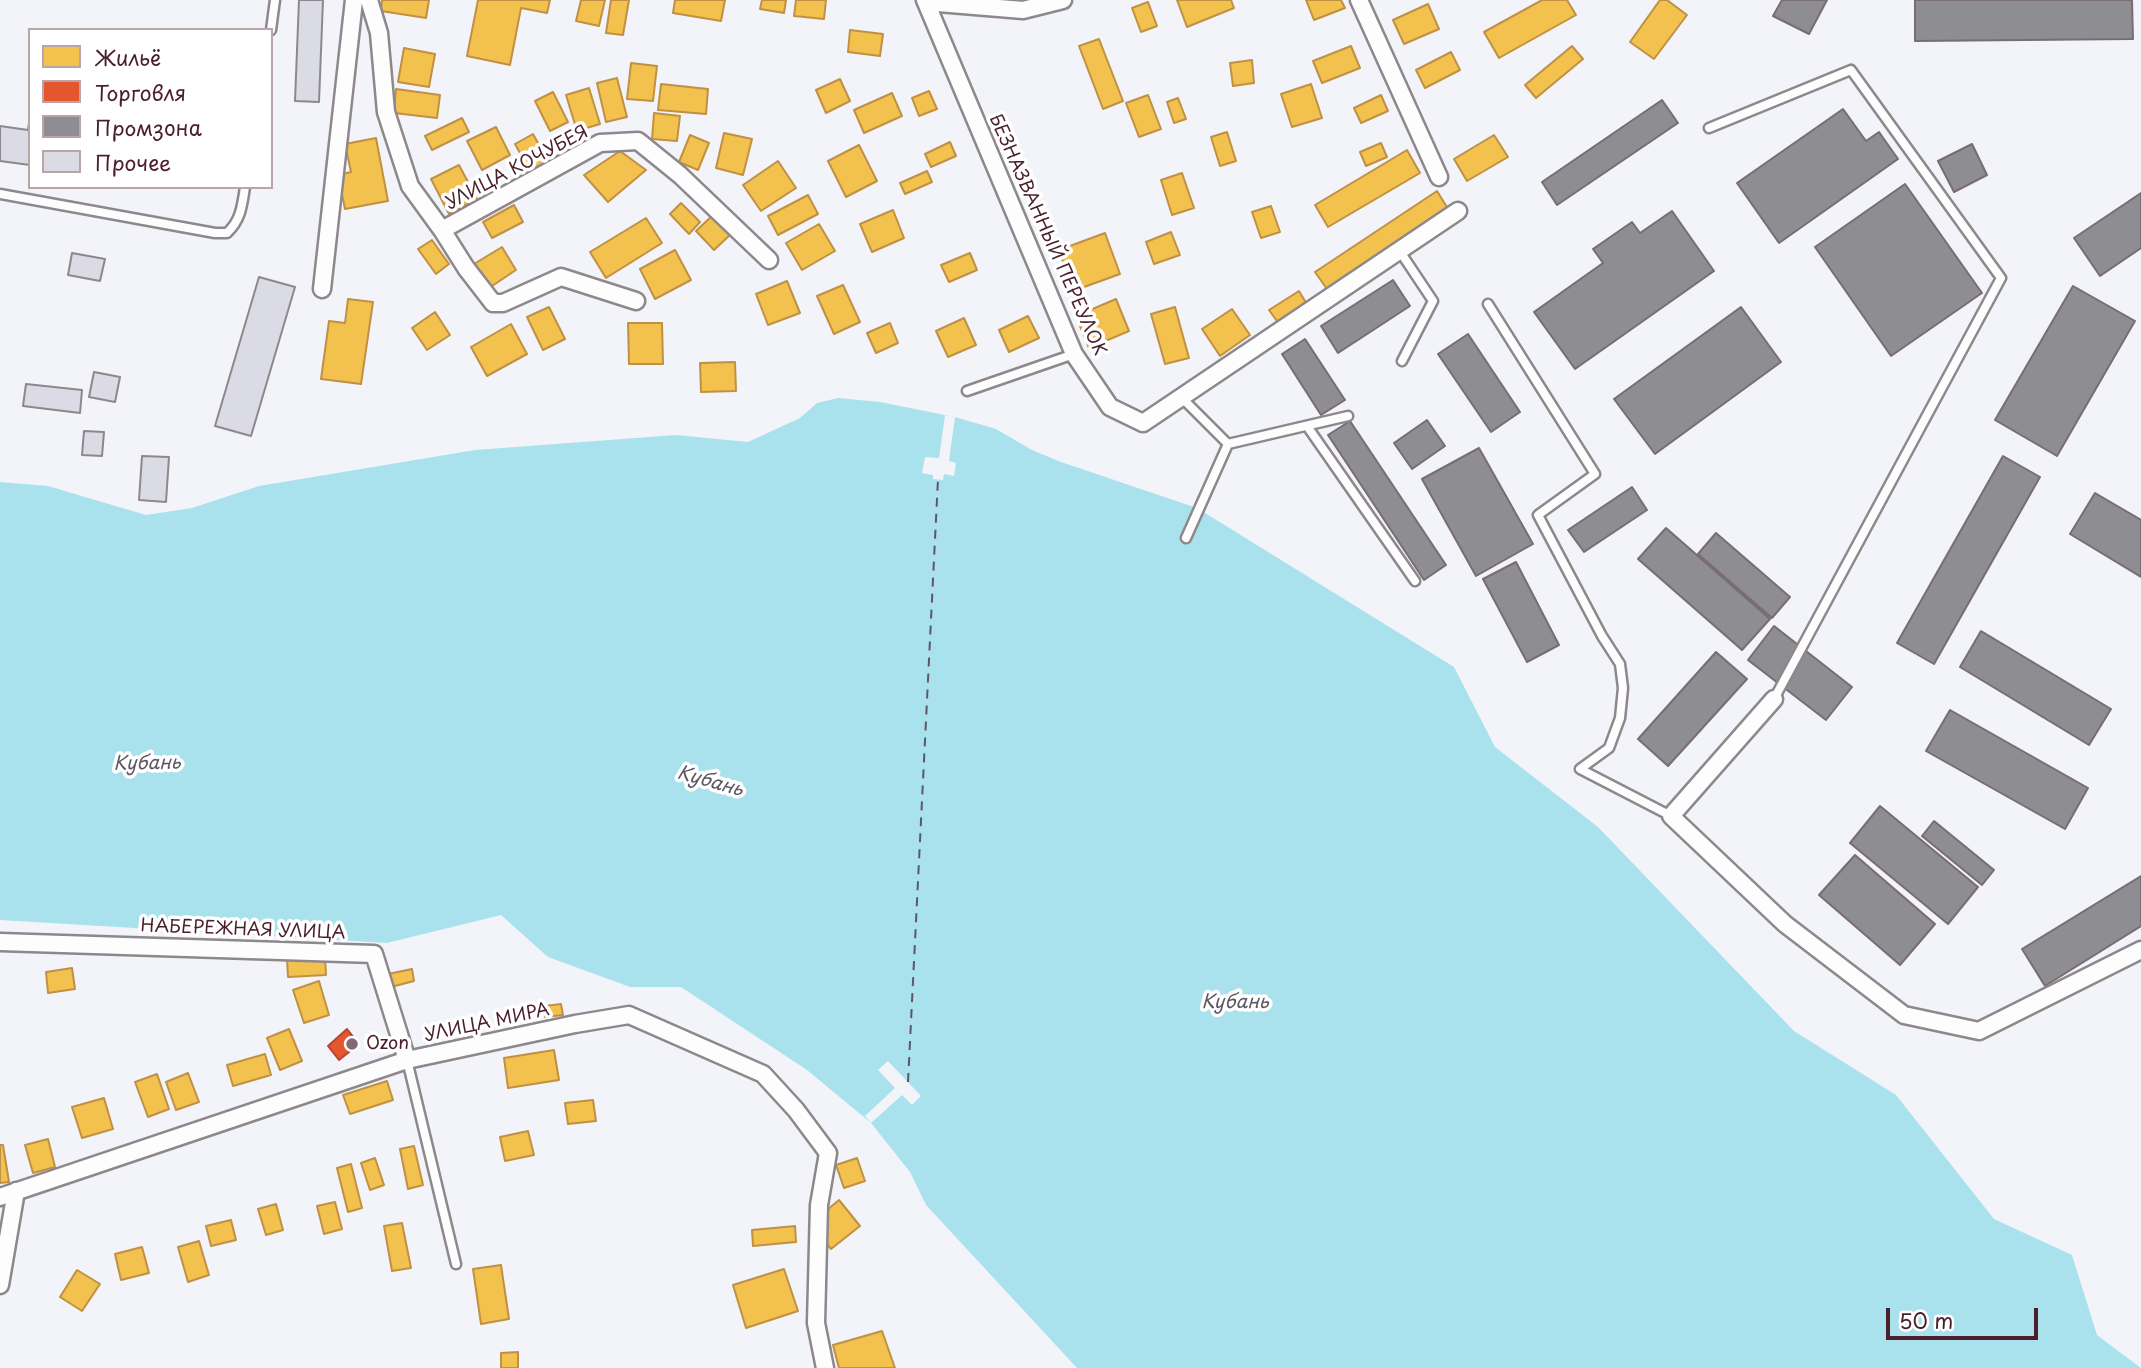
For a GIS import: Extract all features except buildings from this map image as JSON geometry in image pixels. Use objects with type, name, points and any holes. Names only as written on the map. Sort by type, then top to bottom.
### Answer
[{"type":"street","points":[[322,289],[354,0]]},
{"type":"street","name":"УЛИЦА КОЧУБЕЯ","points":[[369,0],[379,33],[386,112],[410,186],[442,230],[600,144],[638,141],[680,174],[769,260]]},
{"type":"street","points":[[926,1],[1023,10],[1063,0]]},
{"type":"street","points":[[1359,0],[1439,177]]},
{"type":"street","name":"БЕЗНАЗВАННЫЙ ПЕРЕУЛОК","points":[[926,1],[1074,354],[1110,407],[1143,423],[1458,211]]},
{"type":"street","points":[[442,230],[493,303],[503,303],[561,277],[636,301]]},
{"type":"street","points":[[1774,699],[1671,816],[1785,924],[1904,1015],[1979,1031],[2141,950]]},
{"type":"street","name":"НАБЕРЕЖНАЯ УЛИЦА","points":[[0,942],[374,954],[407,1060]]},
{"type":"street","name":"УЛИЦА МИРА","points":[[0,1197],[407,1060],[629,1015],[763,1074],[796,1110],[828,1153],[819,1205],[816,1323],[825,1368]]},
{"type":"street","points":[[0,1284],[16,1191]]},
{"type":"lane","points":[[271,28],[275,0]]},
{"type":"lane","points":[[1709,128],[1852,70],[2001,278],[1774,699]]},
{"type":"lane","points":[[0,194],[215,233],[228,233],[241,214],[245,189]]},
{"type":"lane","points":[[1399,250],[1433,301],[1402,361]]},
{"type":"lane","points":[[1488,304],[1595,474],[1538,514],[1602,636],[1620,664],[1623,688],[1620,718],[1609,748],[1580,769],[1671,816]]},
{"type":"lane","points":[[967,391],[1074,354]]},
{"type":"lane","points":[[1181,397],[1228,444]]},
{"type":"lane","points":[[1228,444],[1349,416]]},
{"type":"lane","points":[[1307,426],[1415,581]]},
{"type":"lane","points":[[1186,538],[1228,444]]},
{"type":"lane","points":[[407,1060],[456,1264]]},
{"type":"water","name":"Кубань","points":[[838,398],[880,402],[955,417],[996,429],[1032,450],[1061,462],[1197,508],[1454,667],[1495,747],[1598,827],[1794,1031],[1896,1095],[1994,1219],[2072,1255],[2097,1335],[2141,1368],[1077,1368],[926,1205],[910,1172],[871,1123],[807,1070],[681,987],[630,987],[548,957],[501,915],[387,943],[0,920],[0,482],[48,486],[146,515],[192,508],[259,486],[475,450],[676,435],[748,442],[800,418],[817,403]]},
{"type":"pier","points":[[945,415],[955,417],[949,461],[956,463],[954,476],[944,474],[943,480],[933,479],[933,475],[922,473],[925,457],[939,458]]},
{"type":"pier","points":[[888,1061],[921,1096],[912,1105],[902,1095],[871,1123],[865,1116],[895,1088],[878,1070]]},
{"type":"ferry route","points":[[908,1082],[938,479]]},
{"type":"place","name":"Ozon","points":[[352,1044]]}]
